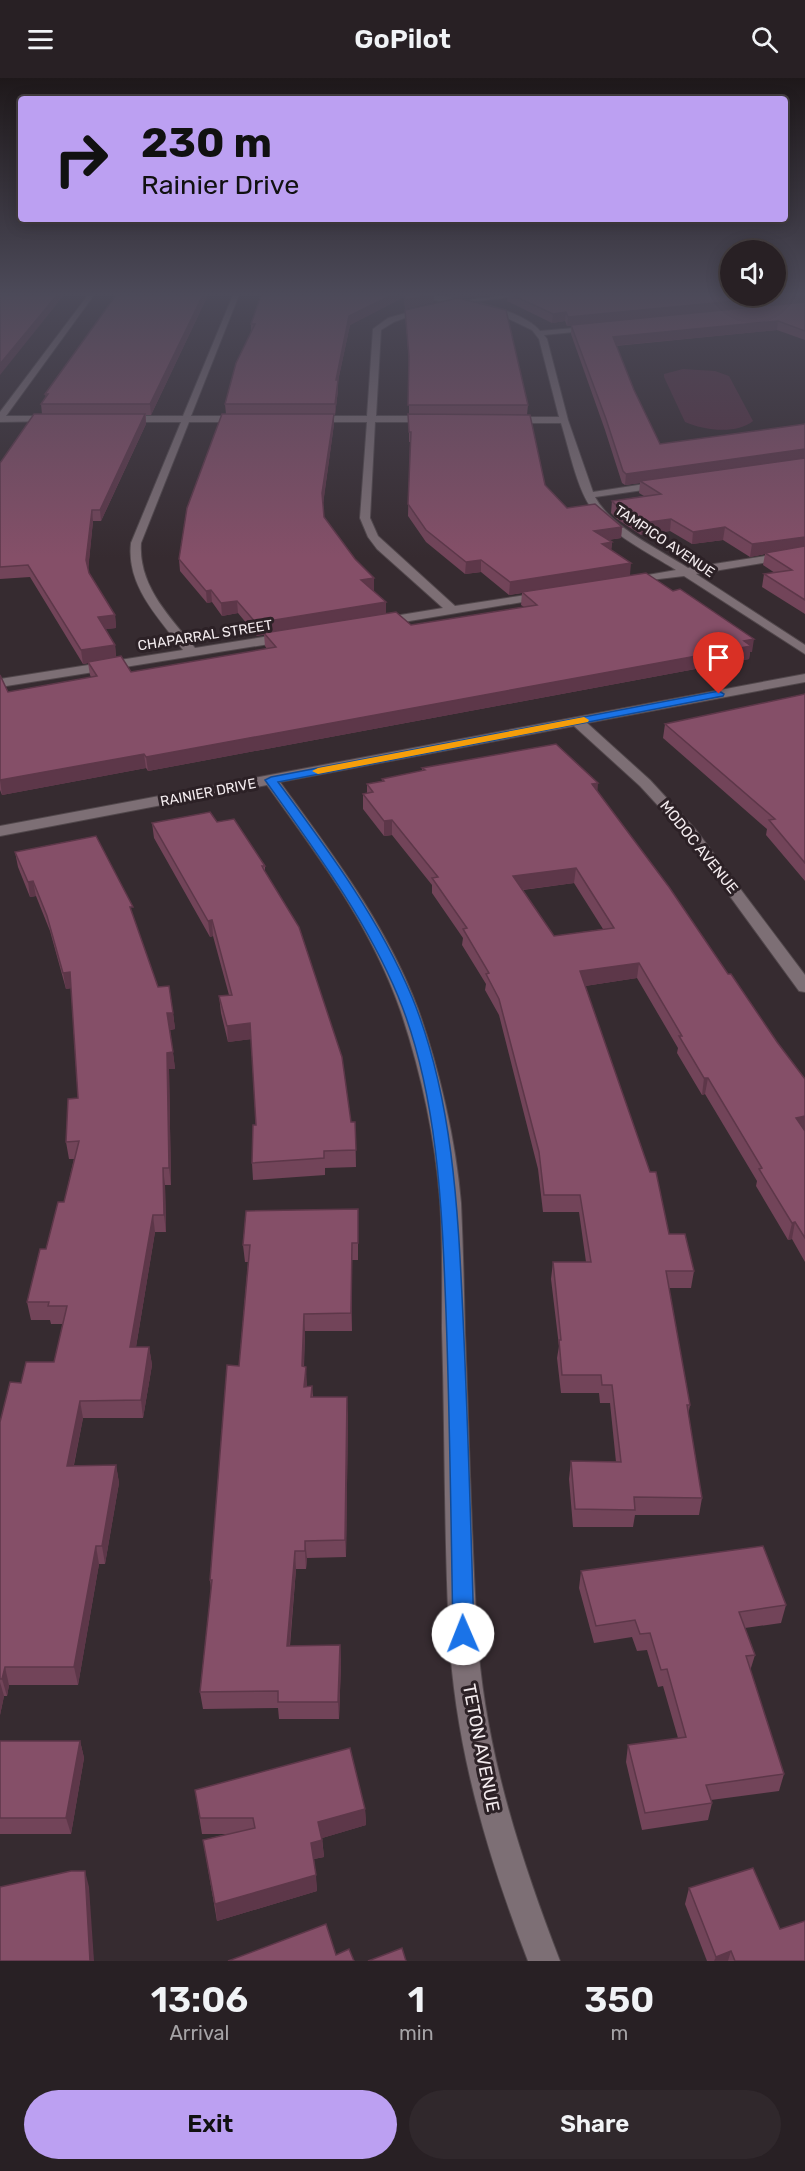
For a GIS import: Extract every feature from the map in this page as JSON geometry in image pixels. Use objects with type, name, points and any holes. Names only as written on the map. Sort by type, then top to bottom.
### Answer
[{"type":"street","points":[[0,419],[27,383]]},
{"type":"street","points":[[192,652],[141,582],[134,555],[201,383]]},
{"type":"street","points":[[373,383],[365,518],[368,527],[381,547],[452,610]]},
{"type":"street","name":"TAMPICO AVENUE","points":[[554,383],[588,495],[595,506],[611,522],[805,650]]},
{"type":"street","points":[[0,419],[70,419]]},
{"type":"street","points":[[116,419],[255,419]]},
{"type":"street","points":[[302,419],[439,419]]},
{"type":"street","points":[[496,420],[564,420]]},
{"type":"street","points":[[588,495],[680,482]]},
{"type":"street","points":[[616,584],[805,553]]},
{"type":"street","points":[[369,623],[557,593]]},
{"type":"street","name":"CHAPARRAL STREET","points":[[0,683],[298,635]]},
{"type":"street","name":"RAINIER DRIVE","points":[[0,831],[805,678]]},
{"type":"street","name":"MODOC AVENUE","points":[[578,721],[645,783],[691,833],[805,987]]},
{"type":"street","name":"TETON AVENUE","points":[[271,780],[323,851],[375,932],[405,996],[429,1076],[450,1200],[457,1362],[463,1634],[472,1718],[492,1809],[512,1878],[544,1961]]},
{"type":"shaded area","points":[[667,383],[733,383],[753,421],[729,430],[701,427],[685,422]]},
{"type":"building","points":[[53,383],[160,383],[150,404],[41,404],[48,394],[45,394]]},
{"type":"building","points":[[231,383],[338,383],[335,404],[225,404]]},
{"type":"building","points":[[408,383],[523,383],[528,405],[408,405]]},
{"type":"building","points":[[593,383],[631,383],[660,444],[805,424],[805,449],[626,474]]},
{"type":"building","points":[[34,414],[145,414],[100,510],[92,510],[86,560],[89,573],[115,615],[98,617],[115,645],[81,650],[28,565],[0,567],[0,463]]},
{"type":"building","points":[[222,414],[334,414],[322,493],[324,517],[355,559],[374,578],[361,580],[386,602],[256,623],[237,601],[221,603],[211,590],[206,591],[179,559],[187,508]]},
{"type":"building","points":[[408,414],[530,415],[545,485],[567,508],[595,504],[622,527],[594,531],[612,542],[602,544],[631,563],[510,582],[481,560],[466,562],[426,530],[408,504],[411,432],[409,432]]},
{"type":"building","points":[[805,458],[805,537],[752,544],[725,527],[693,532],[671,519],[642,523],[612,501],[661,494],[640,481]]},
{"type":"building","points":[[805,546],[805,600],[764,574],[792,570],[765,553]]},
{"type":"building","points":[[646,573],[673,591],[680,589],[754,639],[744,641],[751,646],[146,757],[144,754],[0,780],[0,675],[8,692],[97,676],[88,662],[121,656],[131,672],[276,647],[264,633],[396,612],[411,625],[537,605],[522,592]]},
{"type":"building","points":[[805,694],[805,863],[769,820],[775,819],[665,724]]},
{"type":"building","points":[[556,744],[598,783],[592,784],[669,887],[728,974],[731,974],[805,1079],[805,1116],[796,1118],[805,1131],[805,1238],[795,1222],[792,1223],[759,1169],[762,1168],[708,1078],[704,1078],[639,963],[580,971],[650,1172],[656,1172],[669,1234],[685,1234],[694,1271],[666,1271],[690,1405],[687,1405],[702,1498],[634,1497],[635,1510],[575,1509],[571,1461],[621,1462],[612,1385],[602,1385],[601,1375],[562,1375],[553,1262],[591,1262],[580,1195],[544,1195],[539,1152],[499,999],[486,974],[489,973],[463,929],[467,928],[432,878],[438,877],[392,820],[384,821],[363,794],[373,792],[367,784],[425,770],[422,768]],"holes":[[[576,868],[614,928],[554,936],[513,876]]]},
{"type":"building","points":[[210,812],[217,822],[234,819],[265,866],[262,866],[299,927],[342,1057],[351,1122],[355,1122],[356,1150],[324,1151],[324,1158],[252,1163],[253,1125],[256,1125],[250,1023],[227,1026],[219,996],[232,995],[212,920],[208,921],[152,823]]},
{"type":"building","points":[[96,836],[133,907],[130,907],[158,987],[169,986],[173,1013],[167,1013],[173,1052],[167,1053],[169,1168],[163,1168],[164,1215],[153,1215],[130,1347],[149,1347],[141,1400],[80,1401],[67,1466],[116,1465],[102,1546],[96,1546],[74,1667],[5,1667],[2,1679],[0,1679],[0,1422],[10,1382],[21,1383],[26,1362],[54,1362],[67,1306],[48,1306],[49,1302],[27,1302],[40,1249],[46,1249],[58,1202],[64,1202],[79,1141],[66,1142],[68,1099],[78,1098],[70,972],[63,973],[47,916],[33,881],[28,882],[15,852]]},
{"type":"building","points":[[358,1209],[358,1243],[352,1243],[351,1313],[304,1314],[302,1366],[306,1367],[304,1387],[312,1386],[311,1397],[347,1397],[345,1540],[305,1541],[305,1551],[295,1551],[287,1646],[340,1645],[338,1702],[278,1702],[278,1691],[200,1692],[212,1580],[210,1580],[227,1365],[239,1366],[250,1245],[243,1245],[246,1211]]},
{"type":"building","points":[[763,1546],[786,1605],[739,1612],[755,1655],[746,1656],[784,1774],[706,1785],[712,1803],[645,1813],[628,1745],[686,1737],[667,1669],[661,1670],[650,1633],[640,1634],[635,1620],[596,1626],[581,1571]]},
{"type":"building","points":[[0,1741],[80,1741],[66,1818],[0,1818]]},
{"type":"building","points":[[350,1748],[365,1809],[318,1822],[322,1840],[311,1843],[316,1875],[215,1904],[203,1840],[255,1828],[253,1818],[200,1818],[195,1790]]},
{"type":"building","points":[[753,1868],[780,1929],[805,1921],[805,1961],[735,1961],[731,1951],[716,1957],[689,1888]]},
{"type":"building","points":[[71,1871],[85,1871],[90,1961],[0,1961],[0,1887]]},
{"type":"building","points":[[326,1924],[336,1955],[349,1949],[354,1961],[228,1961]]},
{"type":"building","points":[[402,1948],[406,1961],[368,1961]]},
{"type":"slow traffic","points":[[318,771],[584,720]]},
{"type":"route","points":[[463,1634],[457,1362],[450,1200],[432,1086],[417,1029],[405,996],[375,932],[323,851],[271,780],[719,694]]}]
